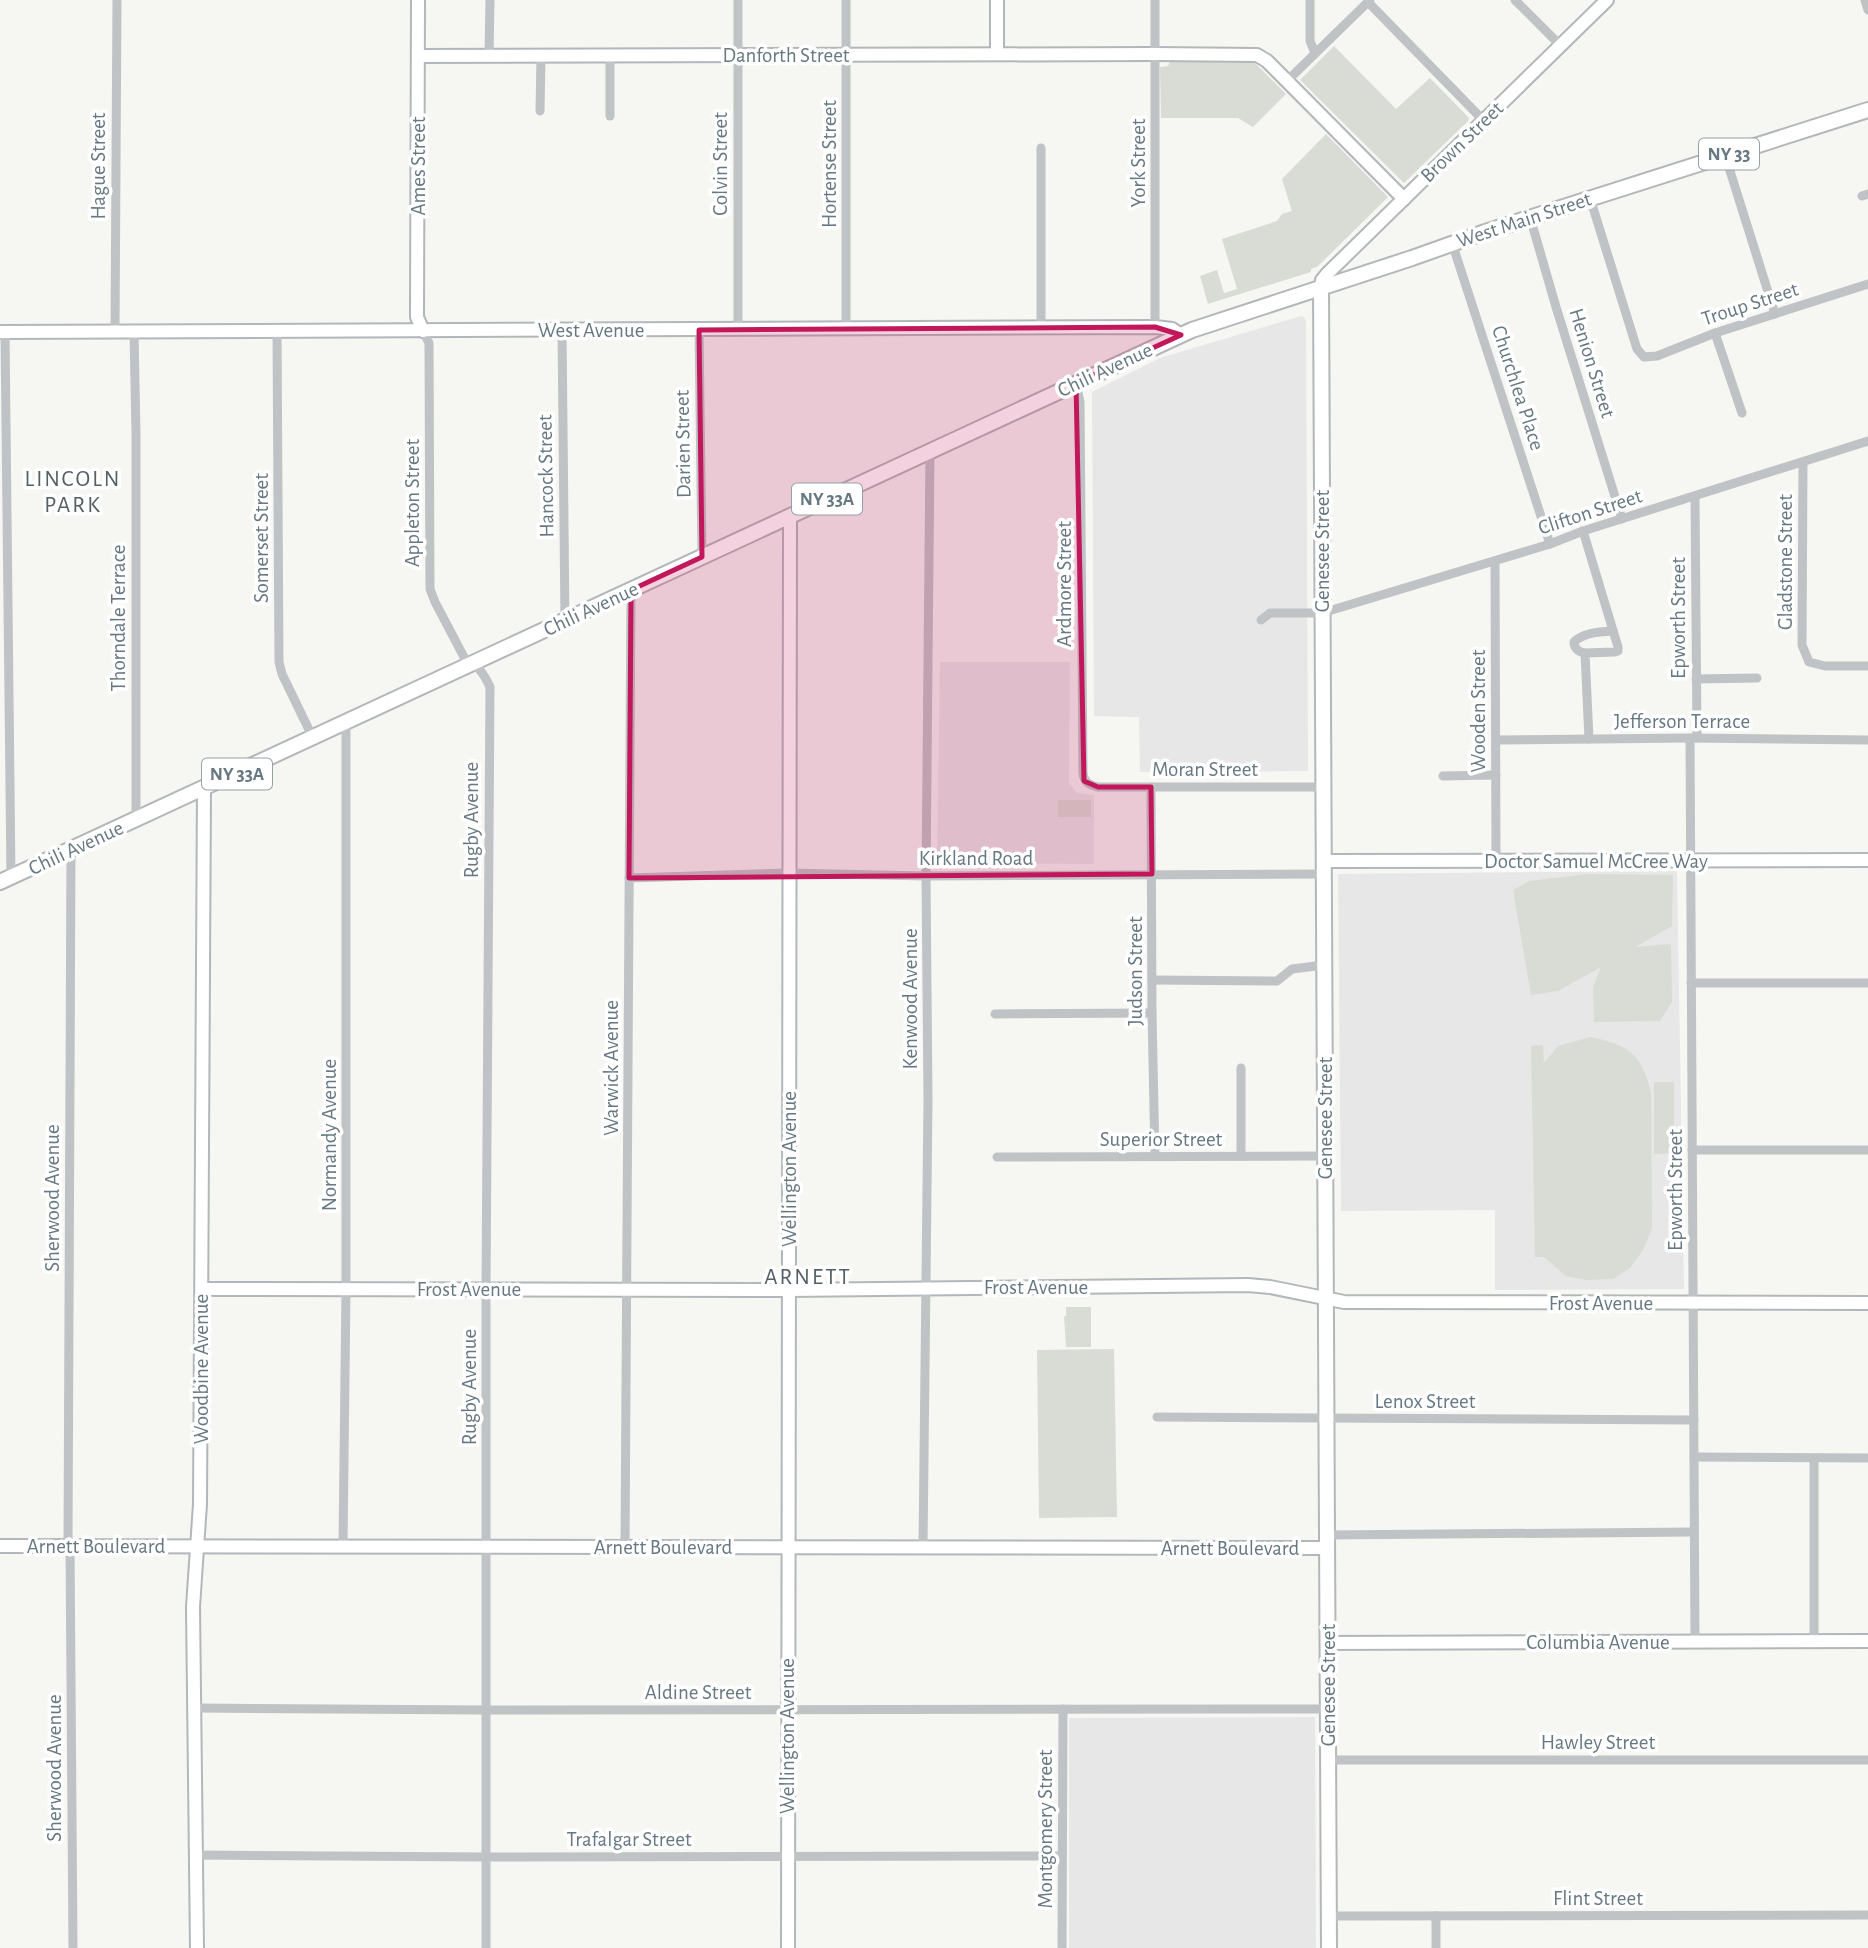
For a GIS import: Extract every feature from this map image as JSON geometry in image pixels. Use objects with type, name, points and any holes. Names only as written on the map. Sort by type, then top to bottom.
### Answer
[{"type":"main road","name":"West Main Street","points":[[1181,335],[1531,217],[1868,110]]},
{"type":"main road","name":"Genesee Street","points":[[1321,287],[1329,1948]]},
{"type":"main road","name":"Chili Avenue","points":[[5,880],[1181,335]]},
{"type":"street","name":"Hague Street","points":[[115,332],[117,0]]},
{"type":"street","name":"Ames Street","points":[[418,0],[417,317],[423,331]]},
{"type":"street","points":[[489,56],[490,0]]},
{"type":"street","name":"Colvin Street","points":[[738,0],[738,329]]},
{"type":"street","name":"Hortense Street","points":[[846,0],[846,328]]},
{"type":"street","points":[[997,0],[997,54]]},
{"type":"street","name":"York Street","points":[[1155,0],[1155,327]]},
{"type":"street","points":[[1310,0],[1310,41],[1315,53]]},
{"type":"street","points":[[1516,0],[1560,46]]},
{"type":"street","name":"Brown Street","points":[[1321,287],[1327,274],[1607,0]]},
{"type":"street","points":[[1865,0],[1868,10]]},
{"type":"street","points":[[1287,81],[1369,1],[1484,121]]},
{"type":"street","points":[[610,55],[610,116]]},
{"type":"street","name":"Danforth Street","points":[[418,56],[1257,55],[1267,61],[1404,199]]},
{"type":"street","points":[[540,111],[541,56]]},
{"type":"street","points":[[1041,148],[1041,328]]},
{"type":"street","points":[[1725,155],[1775,314]]},
{"type":"street","name":"Troup Street","points":[[1590,198],[1637,349],[1644,357],[1657,356],[1715,333],[1868,284]]},
{"type":"street","name":"Henion Street","points":[[1531,217],[1533,231],[1622,519]]},
{"type":"street","name":"Churchlea Place","points":[[1452,243],[1550,544]]},
{"type":"street","name":"West Avenue","points":[[2,332],[1155,327],[1172,329],[1181,335]]},
{"type":"street","name":"Hancock Street","points":[[562,330],[565,621]]},
{"type":"street","name":"Darien Street","points":[[699,330],[702,557]]},
{"type":"street","name":"Somerset Street","points":[[276,331],[279,662],[282,674],[313,738]]},
{"type":"street","name":"Appleton Street","points":[[423,331],[429,342],[430,589],[465,659],[473,663]]},
{"type":"street","points":[[2,332],[5,880]]},
{"type":"street","name":"Thorndale Terrace","points":[[134,332],[136,820]]},
{"type":"street","points":[[1715,333],[1742,413]]},
{"type":"street","name":"Ardmore Street","points":[[1076,383],[1080,402],[1083,773],[1087,783]]},
{"type":"street","name":"Clifton Street","points":[[1261,620],[1270,613],[1322,613],[1550,544],[1583,531],[1868,441]]},
{"type":"street","name":"Kenwood Avenue","points":[[923,1547],[928,1113],[926,876],[930,452]]},
{"type":"street","name":"Gladstone Street","points":[[1802,462],[1802,645],[1809,662],[1825,666],[1868,666]]},
{"type":"street","name":"Epworth Street","points":[[1695,497],[1696,679],[1691,861],[1695,1642]]},
{"type":"street","name":"Wellington Avenue","points":[[788,1948],[790,516]]},
{"type":"street","points":[[1583,531],[1613,631],[1618,651],[1584,653],[1574,646],[1577,638],[1613,631]]},
{"type":"street","name":"Wooden Street","points":[[1494,561],[1496,861]]},
{"type":"street","name":"Warwick Avenue","points":[[625,1547],[631,590]]},
{"type":"street","points":[[1584,653],[1589,739]]},
{"type":"street","name":"Rugby Avenue","points":[[473,663],[484,674],[489,687],[486,1948]]},
{"type":"street","points":[[1696,679],[1758,678]]},
{"type":"street","name":"Normandy Avenue","points":[[343,1546],[346,723]]},
{"type":"street","name":"Jefferson Terrace","points":[[1496,740],[1868,740]]},
{"type":"street","points":[[1443,776],[1496,775]]},
{"type":"street","name":"Moran Street","points":[[1087,783],[1098,787],[1323,788]]},
{"type":"street","name":"Judson Street","points":[[1152,786],[1155,1156]]},
{"type":"street","name":"Woodbine Avenue","points":[[197,1948],[194,1606],[200,1504],[204,789]]},
{"type":"street","name":"Sherwood Avenue","points":[[71,850],[69,1546],[73,1948]]},
{"type":"street","name":"Doctor Samuel McCree Way","points":[[1324,868],[1496,861],[1868,860]]},
{"type":"street","name":"Kirkland Road","points":[[629,878],[788,873],[926,876],[1152,874],[1324,868]]},
{"type":"street","points":[[1152,980],[1277,981],[1292,969],[1324,965]]},
{"type":"street","points":[[1691,983],[1868,983]]},
{"type":"street","points":[[995,1014],[1152,1013]]},
{"type":"street","points":[[1241,1068],[1241,1156]]},
{"type":"street","points":[[1692,1150],[1868,1150]]},
{"type":"street","name":"Superior Street","points":[[997,1157],[1325,1156]]},
{"type":"street","name":"Frost Avenue","points":[[202,1289],[789,1290],[1248,1285],[1350,1302],[1868,1303]]},
{"type":"street","name":"Lenox Street","points":[[1157,1416],[1694,1420]]},
{"type":"street","points":[[1694,1457],[1868,1458]]},
{"type":"street","points":[[1814,1458],[1814,1642]]},
{"type":"street","name":"Arnett Boulevard","points":[[0,1546],[923,1547],[1695,1532]]},
{"type":"street","name":"Columbia Avenue","points":[[1327,1643],[1868,1641]]},
{"type":"street","name":"Aldine Street","points":[[195,1709],[1328,1709]]},
{"type":"street","name":"Montgomery Street","points":[[1062,1948],[1063,1709]]},
{"type":"street","name":"Hawley Street","points":[[1328,1760],[1868,1760]]},
{"type":"street","name":"Trafalgar Street","points":[[196,1855],[1061,1856]]},
{"type":"street","name":"Flint Street","points":[[1329,1916],[1868,1915]]},
{"type":"street","points":[[1436,1916],[1436,1948]]},
{"type":"highlighted area","points":[[1155,327],[1181,335],[1076,383],[1084,781],[1098,787],[1151,787],[1152,874],[629,878],[631,590],[702,557],[699,330]]},
{"type":"shaded area","points":[[1334,46],[1396,109],[1430,78],[1469,118],[1404,183],[1300,80]]},
{"type":"shaded area","points":[[1170,61],[1253,61],[1286,94],[1253,127],[1238,118],[1161,118],[1160,67],[1168,66]]},
{"type":"shaded area","points":[[1326,134],[1388,197],[1318,266],[1311,269],[1311,272],[1208,304],[1200,276],[1217,270],[1224,293],[1237,289],[1222,239],[1277,221],[1282,214],[1292,211],[1282,179]]},
{"type":"shaded area","points":[[1301,316],[1306,321],[1308,771],[1140,772],[1139,717],[1094,716],[1092,392],[1160,358]]},
{"type":"shaded area","points":[[940,662],[1070,662],[1069,783],[1077,793],[1094,795],[1094,864],[937,863]]},
{"type":"shaded area","points":[[1058,800],[1091,800],[1091,817],[1058,817]]},
{"type":"shaded area","points":[[1677,871],[1684,1289],[1495,1290],[1495,1210],[1341,1211],[1338,874]]},
{"type":"shaded area","points":[[1588,874],[1673,875],[1672,926],[1635,947],[1671,944],[1672,1002],[1660,1021],[1594,1022],[1593,987],[1601,967],[1558,991],[1531,995],[1513,890],[1529,881]]},
{"type":"shaded area","points":[[1590,1037],[1614,1044],[1631,1053],[1643,1068],[1651,1093],[1652,1228],[1643,1250],[1630,1268],[1613,1279],[1585,1280],[1566,1276],[1544,1257],[1535,1257],[1531,1046],[1543,1045],[1544,1063],[1558,1046]]},
{"type":"shaded area","points":[[1654,1082],[1674,1082],[1674,1153],[1654,1154]]},
{"type":"shaded area","points":[[1066,1307],[1091,1307],[1091,1347],[1066,1347]]},
{"type":"shaded area","points":[[1114,1349],[1117,1517],[1039,1518],[1037,1350]]},
{"type":"shaded area","points":[[1315,1717],[1316,1948],[1069,1948],[1069,1718]]},
{"type":"district","name":"LINCOLN PARK","points":[[73,492]]},
{"type":"district","name":"ARNETT","points":[[808,1277]]}]
